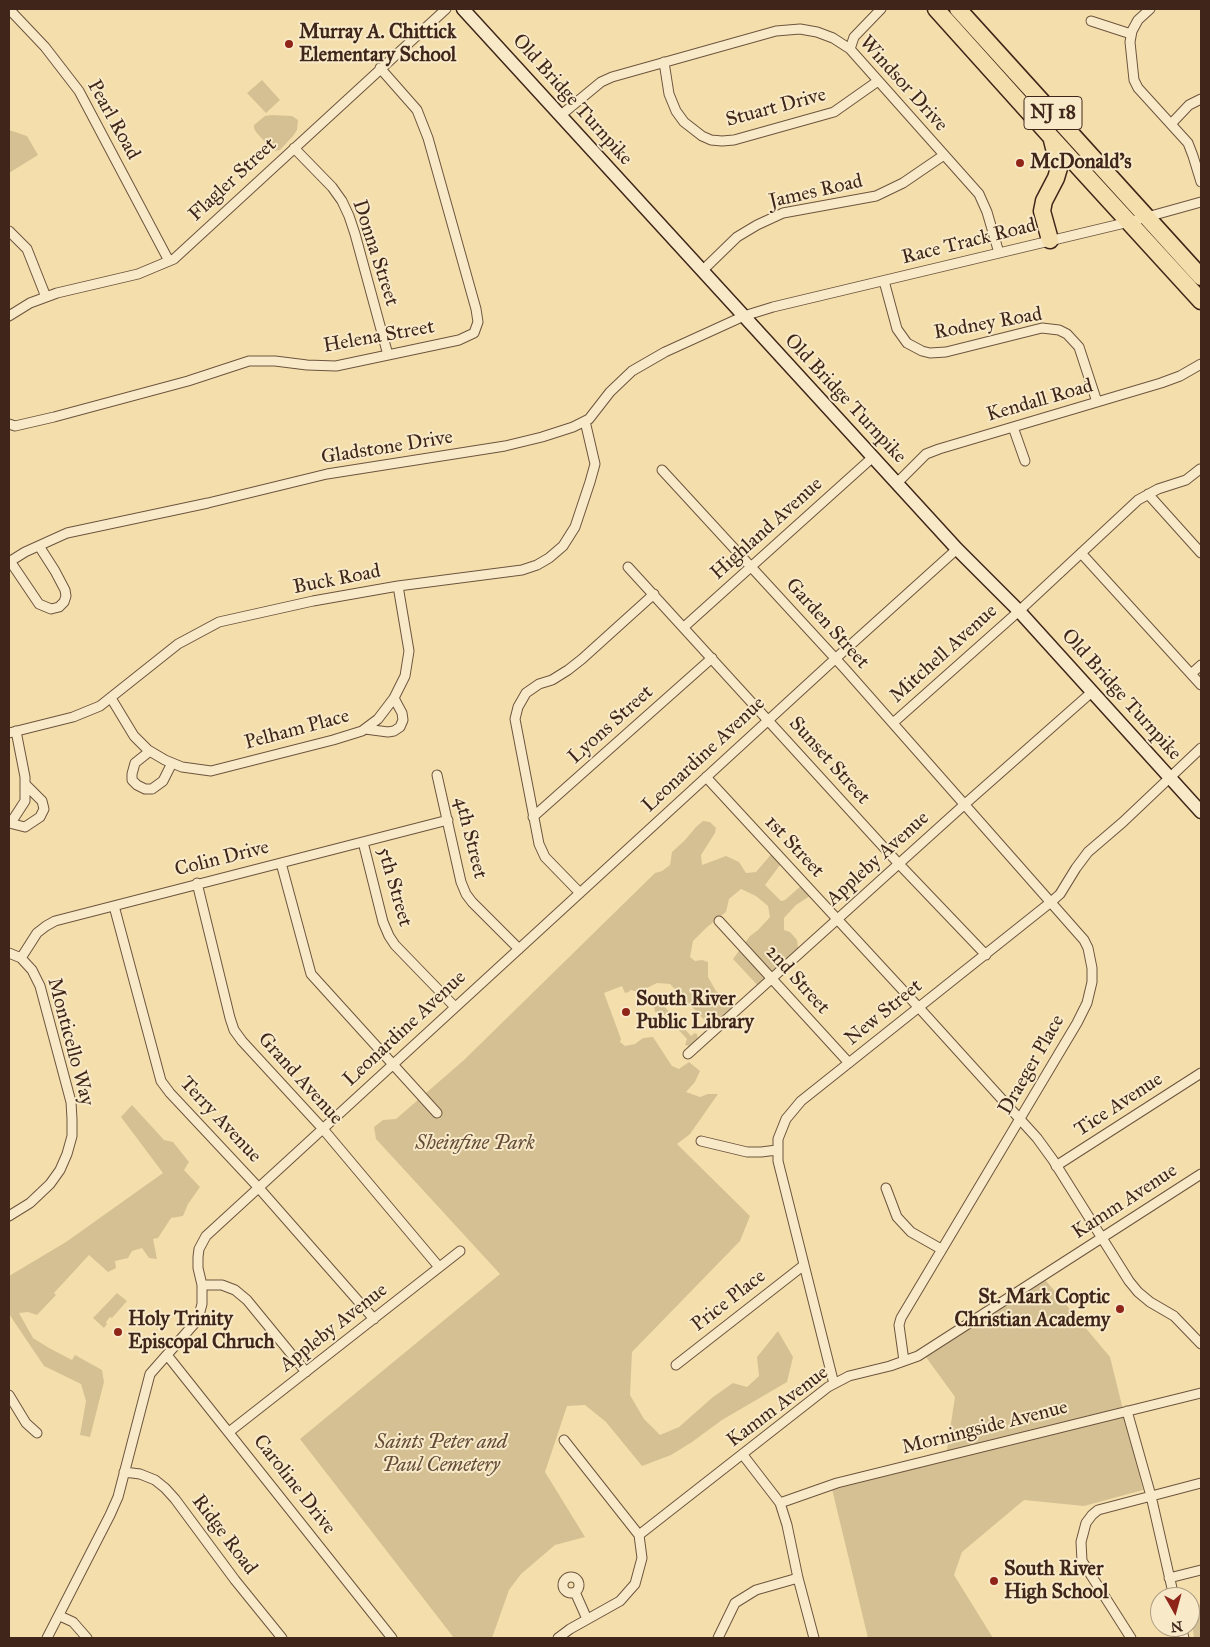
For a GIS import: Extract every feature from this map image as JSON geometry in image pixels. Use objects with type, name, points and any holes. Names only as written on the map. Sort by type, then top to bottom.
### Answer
[{"type":"highway","name":"NJ 18","points":[[936,9],[1201,301]]},
{"type":"highway","name":"NJ 18","points":[[958,9],[1201,277]]},
{"type":"highway","points":[[1050,240],[1042,211],[1044,201],[1059,168],[1052,138]]},
{"type":"street","name":"Pearl Road","points":[[9,9],[45,47],[79,90],[169,261]]},
{"type":"street","name":"Flagler Street","points":[[9,316],[30,303],[57,293],[138,274],[174,259],[446,9]]},
{"type":"street","name":"Old Bridge Turnpike","points":[[463,9],[957,549],[1019,611],[1093,691],[1201,812]]},
{"type":"street","points":[[850,49],[854,37],[881,9]]},
{"type":"street","points":[[1150,9],[1138,20],[1131,34],[1131,61],[1134,80],[1138,88],[1188,143],[1201,182]]},
{"type":"street","points":[[1090,20],[1131,34]]},
{"type":"street","name":"Windsor Drive","points":[[561,115],[602,82],[612,77],[776,31],[791,29],[809,30],[825,34],[850,49],[979,194],[987,212],[999,253]]},
{"type":"street","name":"Stuart Drive","points":[[664,62],[669,94],[676,111],[684,122],[702,136],[711,140],[722,141],[734,140],[834,112],[878,80]]},
{"type":"street","name":"Helena Street","points":[[9,424],[15,426],[54,417],[188,381],[249,361],[336,366],[459,340],[474,334],[478,322],[476,310],[428,138],[417,110],[380,68]]},
{"type":"street","points":[[1170,124],[1189,105],[1201,99]]},
{"type":"street","name":"Donna Street","points":[[294,148],[332,187],[342,201],[349,216],[388,355]]},
{"type":"street","name":"James Road","points":[[702,271],[737,237],[757,225],[783,213],[876,196],[903,183],[944,154]]},
{"type":"street","name":"Race Track Road","points":[[744,316],[1129,222],[1201,202]]},
{"type":"street","points":[[9,231],[27,249],[46,297]]},
{"type":"street","name":"Rodney Road","points":[[884,281],[897,329],[907,343],[922,351],[930,353],[946,352],[1042,328],[1059,330],[1079,347],[1097,402]]},
{"type":"street","name":"Gladstone Drive","points":[[10,561],[67,533],[208,503],[327,474],[505,446],[573,427],[589,419],[610,392],[632,371],[665,352],[744,316]]},
{"type":"street","name":"Kendall Road","points":[[897,483],[926,454],[1162,383],[1180,376],[1201,364]]},
{"type":"street","name":"Buck Road","points":[[13,732],[73,717],[100,706],[178,644],[219,622],[314,601],[398,586],[522,570],[537,565],[563,546],[575,527],[590,482],[595,464],[585,421]]},
{"type":"street","points":[[1013,427],[1025,461]]},
{"type":"street","name":"Highland Avenue","points":[[684,627],[873,457]]},
{"type":"street","name":"Mitchell Avenue","points":[[893,723],[1019,611],[1138,500],[1148,494],[1186,480],[1200,469]]},
{"type":"street","name":"Garden Street","points":[[662,470],[893,723],[964,804]]},
{"type":"street","points":[[1148,494],[1201,553]]},
{"type":"street","points":[[10,561],[38,604],[51,609],[59,607],[64,602],[65,590],[39,546]]},
{"type":"street","name":"Leonardine Avenue","points":[[47,1638],[60,1616],[118,1497],[148,1380],[153,1370],[200,1315],[202,1285],[198,1268],[198,1257],[199,1250],[206,1236],[957,549]]},
{"type":"street","points":[[1081,553],[1201,685]]},
{"type":"street","name":"Sunset Street","points":[[628,567],[899,864],[986,956]]},
{"type":"street","name":"Pelham Place","points":[[112,698],[134,736],[150,752],[182,767],[211,771],[362,731],[378,719],[394,698],[405,676],[409,651],[398,586]]},
{"type":"street","points":[[580,893],[545,857],[538,844],[515,719],[518,707],[526,693],[539,684],[552,680],[568,670],[654,594]]},
{"type":"street","name":"Lyons Street","points":[[533,817],[712,658]]},
{"type":"street","points":[[1191,674],[1201,665]]},
{"type":"street","name":"Appleby Avenue","points":[[688,1054],[964,804],[1093,691]]},
{"type":"street","points":[[365,729],[388,732],[400,727],[402,713],[394,698]]},
{"type":"street","points":[[9,823],[25,800],[26,777],[13,732]]},
{"type":"street","name":"New Street","points":[[834,1384],[779,1169],[777,1150],[780,1132],[786,1119],[801,1100],[918,1007],[986,956],[1060,894],[1088,852],[1123,822],[1201,748]]},
{"type":"street","points":[[150,752],[135,763],[132,780],[145,789],[152,789],[163,780],[172,763]]},
{"type":"street","name":"4th Street","points":[[436,775],[461,882],[466,894],[519,949]]},
{"type":"street","name":"1st Street","points":[[706,777],[1037,1138],[1138,1292],[1150,1302],[1174,1316],[1201,1344]]},
{"type":"street","points":[[9,823],[25,827],[40,818],[44,808],[42,801],[25,784]]},
{"type":"street","name":"Draeger Place","points":[[904,1361],[899,1325],[901,1318],[1077,1023],[1087,1003],[1092,982],[1090,956],[1084,940],[964,804]]},
{"type":"street","name":"Colin Drive","points":[[21,958],[37,934],[46,926],[55,922],[197,883],[448,820]]},
{"type":"street","name":"5th Street","points":[[363,842],[383,922],[389,936],[395,945],[455,1007]]},
{"type":"street","points":[[280,863],[311,974],[437,1113]]},
{"type":"street","name":"Grand Avenue","points":[[197,883],[234,1030],[322,1129],[439,1267]]},
{"type":"street","name":"Terry Avenue","points":[[114,906],[161,1081],[258,1187],[374,1319]]},
{"type":"street","name":"2nd Street","points":[[719,921],[849,1063]]},
{"type":"street","points":[[9,953],[21,958]]},
{"type":"street","name":"Monticello Way","points":[[9,1216],[30,1203],[50,1184],[60,1170],[72,1136],[71,1102],[40,986],[32,970],[21,958]]},
{"type":"street","name":"Tice Avenue","points":[[1056,1166],[1201,1073]]},
{"type":"street","points":[[701,1141],[747,1152],[777,1150]]},
{"type":"street","name":"Kamm Avenue","points":[[639,1535],[828,1387],[849,1376],[918,1356],[1201,1174]]},
{"type":"street","points":[[886,1188],[897,1217],[911,1232],[941,1249]]},
{"type":"street","name":"Appleby Avenue","points":[[229,1432],[460,1251]]},
{"type":"street","name":"Price Place","points":[[676,1364],[804,1265]]},
{"type":"street","points":[[202,1285],[222,1284],[235,1290],[247,1300],[306,1372]]},
{"type":"street","name":"Caroline Drive","points":[[167,1355],[392,1638]]},
{"type":"street","name":"Morningside Avenue","points":[[780,1503],[837,1483],[1201,1393]]},
{"type":"street","points":[[9,1395],[26,1423],[37,1433]]},
{"type":"street","points":[[1127,1412],[1151,1496],[1171,1587]]},
{"type":"street","points":[[558,1638],[620,1601],[629,1593],[635,1584],[642,1558],[639,1535],[564,1440]]},
{"type":"street","points":[[743,1454],[780,1503],[814,1638]]},
{"type":"street","name":"Ridge Road","points":[[124,1472],[140,1474],[155,1480],[165,1488],[282,1638]]},
{"type":"street","points":[[1131,1638],[1082,1562],[1081,1542],[1086,1523],[1098,1510],[1201,1483]]},
{"type":"street","points":[[1169,1578],[1201,1570]]},
{"type":"street","points":[[718,1638],[735,1603],[756,1590],[798,1578]]},
{"type":"street","points":[[575,1592],[587,1619]]},
{"type":"street","points":[[60,1616],[73,1622],[87,1638]]},
{"type":"green space","points":[[262,80],[280,100],[266,113],[247,93]]},
{"type":"green space","points":[[265,116],[292,116],[298,120],[297,130],[293,136],[280,150],[275,151],[272,150],[254,128],[254,125]]},
{"type":"green space","points":[[9,130],[27,136],[38,155],[9,173]]},
{"type":"green space","points":[[703,821],[710,822],[716,828],[715,833],[701,855],[702,865],[726,856],[739,862],[746,873],[756,872],[774,851],[783,861],[765,885],[781,901],[785,900],[803,884],[813,894],[796,905],[784,918],[784,930],[790,932],[797,940],[799,954],[761,989],[733,959],[750,936],[770,917],[768,906],[756,896],[741,889],[729,899],[726,912],[693,941],[690,957],[695,961],[702,960],[708,962],[708,977],[716,991],[728,1000],[734,1012],[714,1030],[670,984],[657,983],[639,992],[630,990],[625,993],[622,986],[604,993],[621,1039],[620,1042],[625,1046],[635,1044],[643,1038],[653,1037],[672,1066],[679,1069],[689,1062],[700,1071],[695,1082],[686,1092],[700,1097],[708,1094],[718,1094],[690,1134],[677,1144],[750,1216],[740,1241],[632,1352],[630,1395],[644,1419],[660,1435],[679,1427],[713,1397],[733,1383],[747,1387],[759,1376],[757,1357],[778,1331],[793,1357],[787,1382],[722,1420],[671,1455],[642,1466],[606,1422],[585,1405],[567,1406],[545,1472],[585,1537],[555,1545],[521,1574],[509,1590],[492,1638],[454,1638],[300,1439],[500,1274],[376,1139],[374,1127],[383,1120],[396,1119],[464,1060],[655,873],[662,871],[670,865],[672,852]]},
{"type":"green space","points":[[661,1000],[667,1001],[668,1003],[664,1006],[691,1036],[695,1033],[697,1034],[698,1039],[690,1046],[685,1045],[687,1039],[661,1011],[655,1012],[654,1005]]},
{"type":"green space","points":[[132,1105],[164,1140],[173,1142],[189,1162],[184,1170],[200,1187],[188,1204],[183,1216],[171,1218],[158,1238],[153,1239],[157,1259],[149,1258],[142,1248],[132,1251],[128,1258],[115,1261],[116,1268],[108,1272],[89,1255],[54,1293],[56,1295],[37,1315],[28,1312],[19,1313],[33,1338],[72,1360],[75,1355],[102,1370],[104,1382],[90,1437],[80,1435],[86,1401],[81,1384],[44,1366],[9,1314],[9,1276],[66,1242],[163,1173],[121,1117]]},
{"type":"green space","points":[[1042,1276],[1110,1357],[1143,1490],[1084,1506],[1024,1500],[962,1552],[954,1575],[993,1638],[868,1638],[831,1485],[946,1456],[955,1397],[923,1353]]},
{"type":"green space","points":[[117,1293],[127,1301],[112,1318],[110,1317],[104,1328],[93,1318]]},
{"type":"green space","points":[[1200,1604],[1201,1638],[1194,1638],[1200,1637]]},
{"type":"place","name":"Murray A. Chittick Elementary School","points":[[289,44]]},
{"type":"place","name":"McDonald's","points":[[1020,163]]},
{"type":"place","name":"South River Public Library","points":[[626,1012]]},
{"type":"place","name":"St. Mark Coptic Christian Academy","points":[[1120,1309]]},
{"type":"place","name":"Holy Trinity Episcopal Chruch","points":[[118,1332]]},
{"type":"place","name":"South River High School","points":[[994,1581]]},
{"type":"park label","name":"Sheinfine Park","points":[[475,1144]]},
{"type":"park label","name":"Saints Peter and Paul Cemetery","points":[[441,1454]]}]
